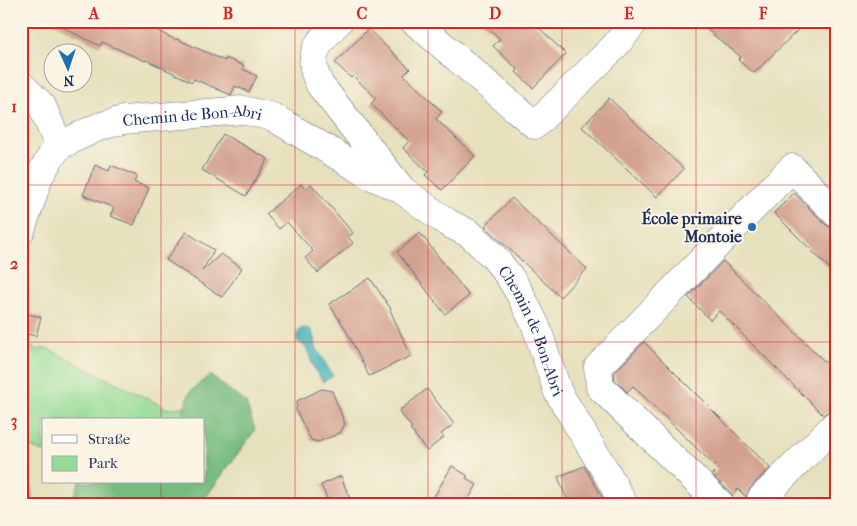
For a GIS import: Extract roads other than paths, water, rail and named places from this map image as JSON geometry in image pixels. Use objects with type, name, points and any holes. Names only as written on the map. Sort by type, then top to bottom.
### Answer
[{"type":"street","name":"Chemin de Bon-Abri","points":[[339,21],[321,40],[315,50],[313,56],[315,75],[320,85],[402,190]]},
{"type":"street","points":[[414,21],[536,125],[615,46],[635,21]]},
{"type":"street","points":[[21,84],[42,106],[59,146],[39,177],[21,230]]},
{"type":"street","name":"Chemin de Bon-Abri","points":[[59,146],[98,127],[123,120],[242,110],[273,117],[370,175],[402,190],[448,223],[470,234],[496,258],[509,276],[536,326],[558,392],[624,505]]},
{"type":"street","points":[[721,505],[600,387],[598,367],[792,168],[836,213]]},
{"type":"street","points":[[761,499],[836,424]]},
{"type":"water","points":[[302,328],[312,331],[316,347],[333,376],[323,382],[315,370],[307,349],[297,341],[297,334]]},
{"type":"place","name":"École primaire Montoie","points":[[752,227]]}]
